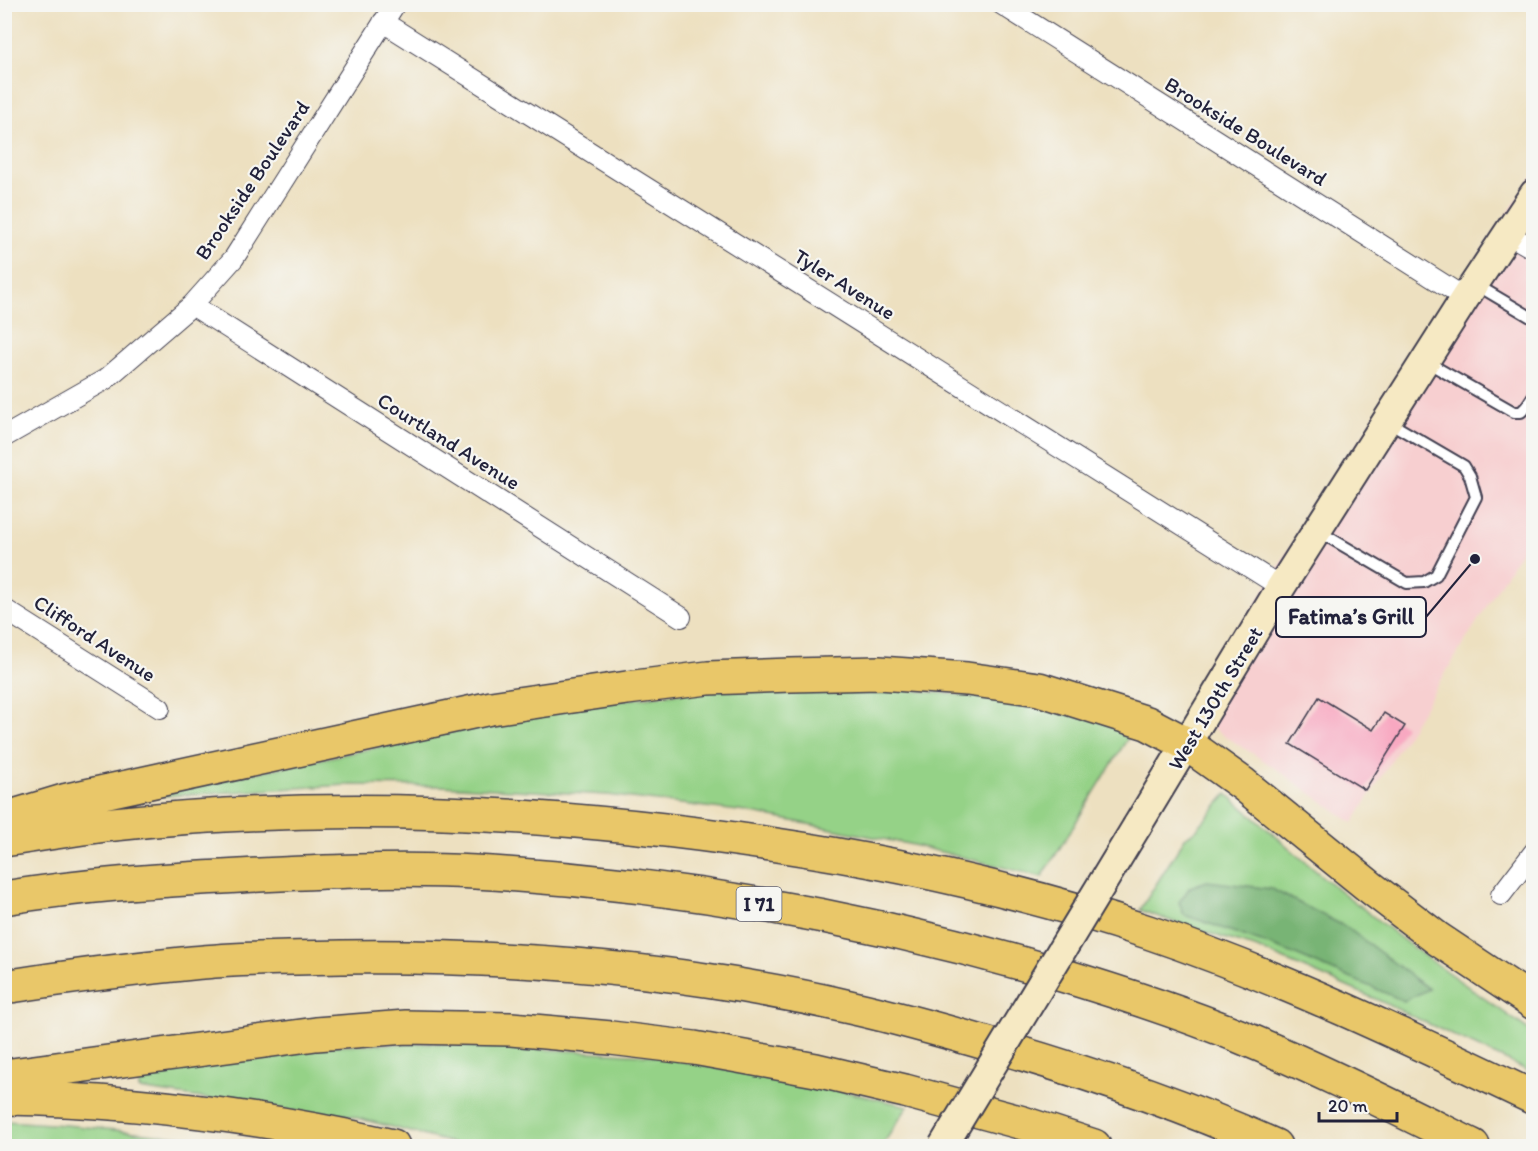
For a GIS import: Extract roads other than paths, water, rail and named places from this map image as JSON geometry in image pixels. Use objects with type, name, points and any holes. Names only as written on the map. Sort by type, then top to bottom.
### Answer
[{"type":"highway","points":[[4,819],[67,800],[491,708],[708,678],[879,673],[967,679],[1039,689],[1151,725],[1187,744],[1243,784],[1438,939],[1533,1003]]},
{"type":"highway","points":[[4,840],[114,824],[252,815],[399,811],[533,816],[679,830],[820,851],[953,878],[1046,902],[1146,932],[1233,963],[1311,995],[1399,1033],[1533,1098]]},
{"type":"highway","name":"I 71","points":[[4,898],[174,880],[329,872],[472,872],[660,888],[775,906],[884,928],[988,953],[1107,988],[1237,1035],[1345,1083],[1473,1146]]},
{"type":"highway","points":[[4,987],[195,963],[302,958],[402,956],[610,968],[741,986],[851,1007],[932,1027],[1080,1071],[1181,1107],[1275,1146]]},
{"type":"highway","points":[[4,1076],[316,1034],[406,1026],[511,1029],[694,1048],[816,1070],[1002,1117],[1094,1146]]},
{"type":"highway","points":[[4,1098],[103,1102],[243,1117],[327,1131],[393,1146]]},
{"type":"main road","name":"West 130th Street","points":[[943,1146],[1281,587],[1533,194]]},
{"type":"street","name":"Brookside Boulevard","points":[[4,437],[106,379],[192,305],[234,258],[395,4]]},
{"type":"street","name":"Brookside Boulevard","points":[[1001,4],[1470,291]]},
{"type":"street","name":"Tyler Avenue","points":[[383,22],[1281,587]]},
{"type":"street","points":[[1508,234],[1533,249]]},
{"type":"street","name":"Courtland Avenue","points":[[192,305],[681,617]]},
{"type":"street","name":"Clifford Avenue","points":[[4,609],[160,708]]},
{"type":"street","points":[[1502,895],[1533,852]]},
{"type":"lane","points":[[1470,291],[1533,319]]},
{"type":"lane","points":[[1425,360],[1514,412],[1521,412],[1533,395]]},
{"type":"lane","points":[[1317,530],[1407,583],[1424,582],[1436,575],[1476,497],[1470,476],[1464,466],[1387,421]]},
{"type":"place","name":"Fatima’s Grill","points":[[1475,559]]}]
